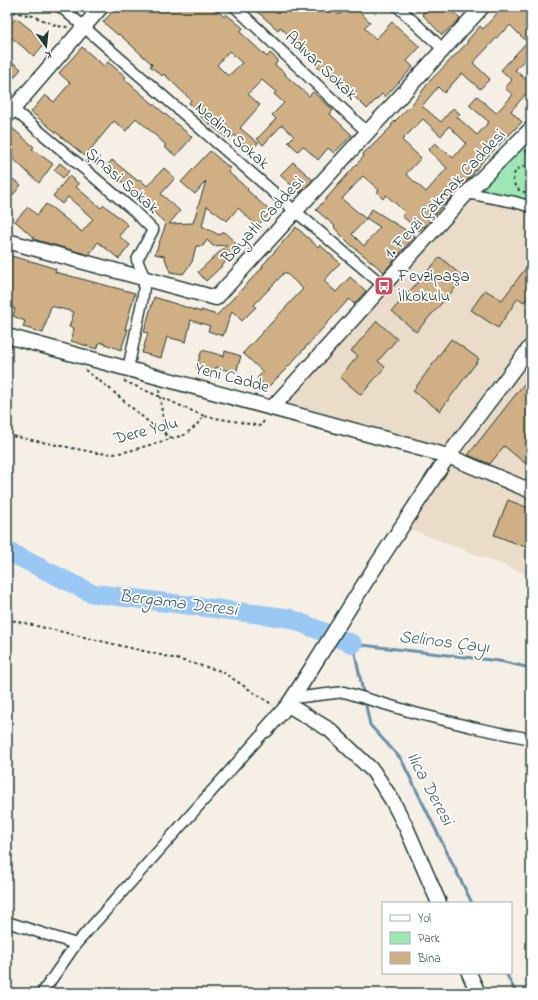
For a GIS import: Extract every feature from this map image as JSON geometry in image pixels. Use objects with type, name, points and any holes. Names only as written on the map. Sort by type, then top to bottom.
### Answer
[{"type":"street","name":"Nedim Sokak","points":[[61,7],[295,211],[384,286]]},
{"type":"street","points":[[10,113],[101,7]]},
{"type":"street","name":"Adıvar Sokak","points":[[235,7],[368,133]]},
{"type":"street","points":[[398,7],[444,50]]},
{"type":"street","name":"Bayatlı Caddesi","points":[[7,241],[216,298],[482,7]]},
{"type":"street","name":"Şinasi Sokak","points":[[10,113],[133,210],[153,230],[137,260],[145,279]]},
{"type":"street","name":"1. Fevzi Çakmak Caddesi","points":[[272,408],[467,193],[531,129]]},
{"type":"street","points":[[467,193],[515,202],[531,207]]},
{"type":"street","points":[[125,374],[142,302],[145,279]]},
{"type":"street","name":"Yeni Cadde","points":[[7,336],[125,374],[162,378],[448,456],[531,491]]},
{"type":"street","points":[[42,993],[76,944],[288,705],[366,581],[448,456],[531,346]]},
{"type":"street","points":[[288,705],[344,692],[414,713],[531,739]]},
{"type":"street","points":[[288,705],[330,730],[373,771],[392,800],[406,827],[439,902]]},
{"type":"street","points":[[7,922],[76,944]]},
{"type":"street","points":[[469,974],[478,993]]},
{"type":"path","points":[[7,11],[33,16],[57,26],[84,28]]},
{"type":"path","points":[[531,166],[526,165],[517,169],[513,181],[515,186],[521,192],[531,192]]},
{"type":"path","points":[[84,369],[109,388],[159,431],[172,438]]},
{"type":"path","points":[[125,374],[127,383],[204,416],[261,426]]},
{"type":"path","points":[[162,378],[159,387],[165,434]]},
{"type":"path","name":"Dere Yolu","points":[[7,435],[97,453],[114,454],[184,435],[196,426],[204,416]]},
{"type":"path","points":[[7,619],[222,671],[288,705]]},
{"type":"shaded area","points":[[467,193],[531,207],[531,346],[448,456],[272,408]]},
{"type":"shaded area","points":[[531,359],[531,576],[407,528]]},
{"type":"green space","points":[[531,129],[531,207],[467,193]]},
{"type":"building","points":[[117,7],[214,7],[224,17],[226,14],[243,28],[240,32],[267,57],[270,53],[278,60],[275,65],[309,96],[313,92],[333,110],[330,114],[352,135],[334,153],[328,148],[318,160],[303,146],[298,151],[288,142],[294,136],[282,125],[263,145],[257,139],[276,119],[272,115],[284,103],[274,94],[276,92],[262,80],[248,94],[260,105],[240,128],[258,143],[252,150],[234,135],[229,140],[199,115],[200,113],[189,103],[191,100],[164,74],[162,76],[150,66],[152,64],[119,34],[118,35],[103,22]],"holes":[[[229,51],[242,63],[228,76],[217,65]]]},
{"type":"building","points":[[252,7],[330,7],[339,15],[347,7],[363,7],[359,11],[370,22],[364,28],[376,39],[392,22],[420,47],[407,61],[413,67],[385,97],[382,94],[367,109],[347,89],[345,92],[316,66],[317,65],[294,46],[297,42],[280,27],[278,30]]},
{"type":"building","points":[[430,7],[449,7],[460,19],[442,35],[422,14]]},
{"type":"building","points":[[503,7],[531,7],[531,53],[515,70],[531,84],[531,88],[511,111],[522,122],[482,162],[444,205],[443,204],[425,227],[424,226],[419,231],[402,216],[405,212],[386,195],[383,199],[377,193],[379,190],[363,176],[342,199],[366,219],[352,234],[364,246],[380,227],[366,218],[372,209],[415,236],[384,272],[351,245],[338,232],[334,227],[335,226],[316,210],[364,156],[363,154],[392,126],[391,125],[413,103],[430,81],[468,42],[467,41],[480,26],[483,29]],"holes":[[[510,25],[527,42],[501,70],[512,80],[505,88],[513,95],[496,113],[477,96],[469,105],[489,122],[477,135],[457,117],[460,114],[453,108],[441,122],[422,106],[438,87],[444,93],[462,73],[480,89],[490,79],[473,63]],[[423,119],[441,136],[449,126],[466,143],[453,158],[435,143],[428,150],[447,168],[426,192],[406,174],[421,158],[402,140]]]},
{"type":"building","points":[[16,18],[46,42],[34,56],[7,34],[7,28]]},
{"type":"building","points":[[82,47],[104,66],[108,62],[126,77],[124,79],[192,137],[176,156],[164,147],[166,145],[136,118],[126,131],[114,121],[85,156],[31,112],[45,95],[54,102],[70,83],[59,73]]},
{"type":"building","points":[[7,58],[21,69],[7,86]]},
{"type":"building","points":[[11,127],[34,147],[32,149],[53,164],[39,183],[7,153],[7,132]]},
{"type":"building","points":[[210,151],[231,169],[228,172],[271,212],[257,226],[238,208],[227,221],[207,206],[202,226],[219,235],[223,231],[239,246],[222,266],[206,281],[198,272],[227,245],[213,246],[207,240],[203,246],[196,246],[192,262],[183,274],[170,272],[164,256],[155,254],[166,224],[121,181],[120,183],[103,170],[112,160],[138,181],[140,179],[147,186],[164,168],[175,178],[161,194],[180,211],[169,224],[193,223],[206,181],[195,194],[181,182]]},
{"type":"building","points":[[293,162],[313,180],[300,193],[280,175]]},
{"type":"building","points":[[60,163],[69,171],[63,178],[54,170]]},
{"type":"building","points":[[69,176],[79,184],[76,187],[101,208],[104,205],[128,225],[119,236],[130,245],[119,259],[98,242],[89,255],[33,239],[34,238],[15,221],[28,207],[37,215],[46,204],[82,232],[93,219],[68,197],[62,204],[53,196]]},
{"type":"building","points":[[11,178],[21,185],[13,195],[7,190],[7,182]]},
{"type":"building","points":[[296,227],[318,247],[320,245],[340,263],[324,281],[336,292],[350,277],[366,291],[354,304],[349,299],[267,388],[257,378],[263,372],[243,353],[303,289],[285,272],[254,305],[256,307],[242,321],[232,311],[223,336],[208,331],[210,326],[191,320],[186,342],[167,337],[161,358],[142,353],[148,333],[144,332],[154,297],[201,312],[201,310],[217,315],[263,267],[262,266]]},
{"type":"building","points":[[7,255],[56,269],[55,272],[135,293],[125,329],[128,329],[121,350],[100,342],[97,349],[71,341],[74,328],[69,327],[74,312],[51,306],[43,333],[23,327],[25,321],[13,316],[15,309],[7,307]]},
{"type":"building","points":[[440,257],[464,278],[416,332],[392,311]]},
{"type":"building","points":[[531,261],[531,293],[524,302],[518,298],[498,328],[471,310],[485,290],[502,300]]},
{"type":"building","points":[[377,321],[397,339],[378,361],[385,367],[361,395],[340,377],[358,356],[351,351]]},
{"type":"building","points":[[451,339],[479,359],[440,411],[413,391]]},
{"type":"building","points":[[202,350],[224,356],[225,351],[241,356],[236,373],[216,367],[214,373],[196,368]]},
{"type":"building","points":[[531,375],[531,468],[504,446],[490,464],[468,455]]},
{"type":"building","points":[[508,500],[531,509],[531,549],[494,535]]},
{"type":"waterway","name":"Bergama Deresi","points":[[7,551],[91,593],[289,618],[353,644]]},
{"type":"waterway","name":"Ilıca Deresi","points":[[472,902],[401,759],[370,725],[353,644],[499,661],[531,668]]},
{"type":"waterway","name":"Ilıca Deresi","points":[[506,974],[516,993]]},
{"type":"place","name":"Fevzipaşa İlkokulu","points":[[384,286]]},
{"type":"water label","name":"Selinos Çayı","points":[[444,643]]}]
